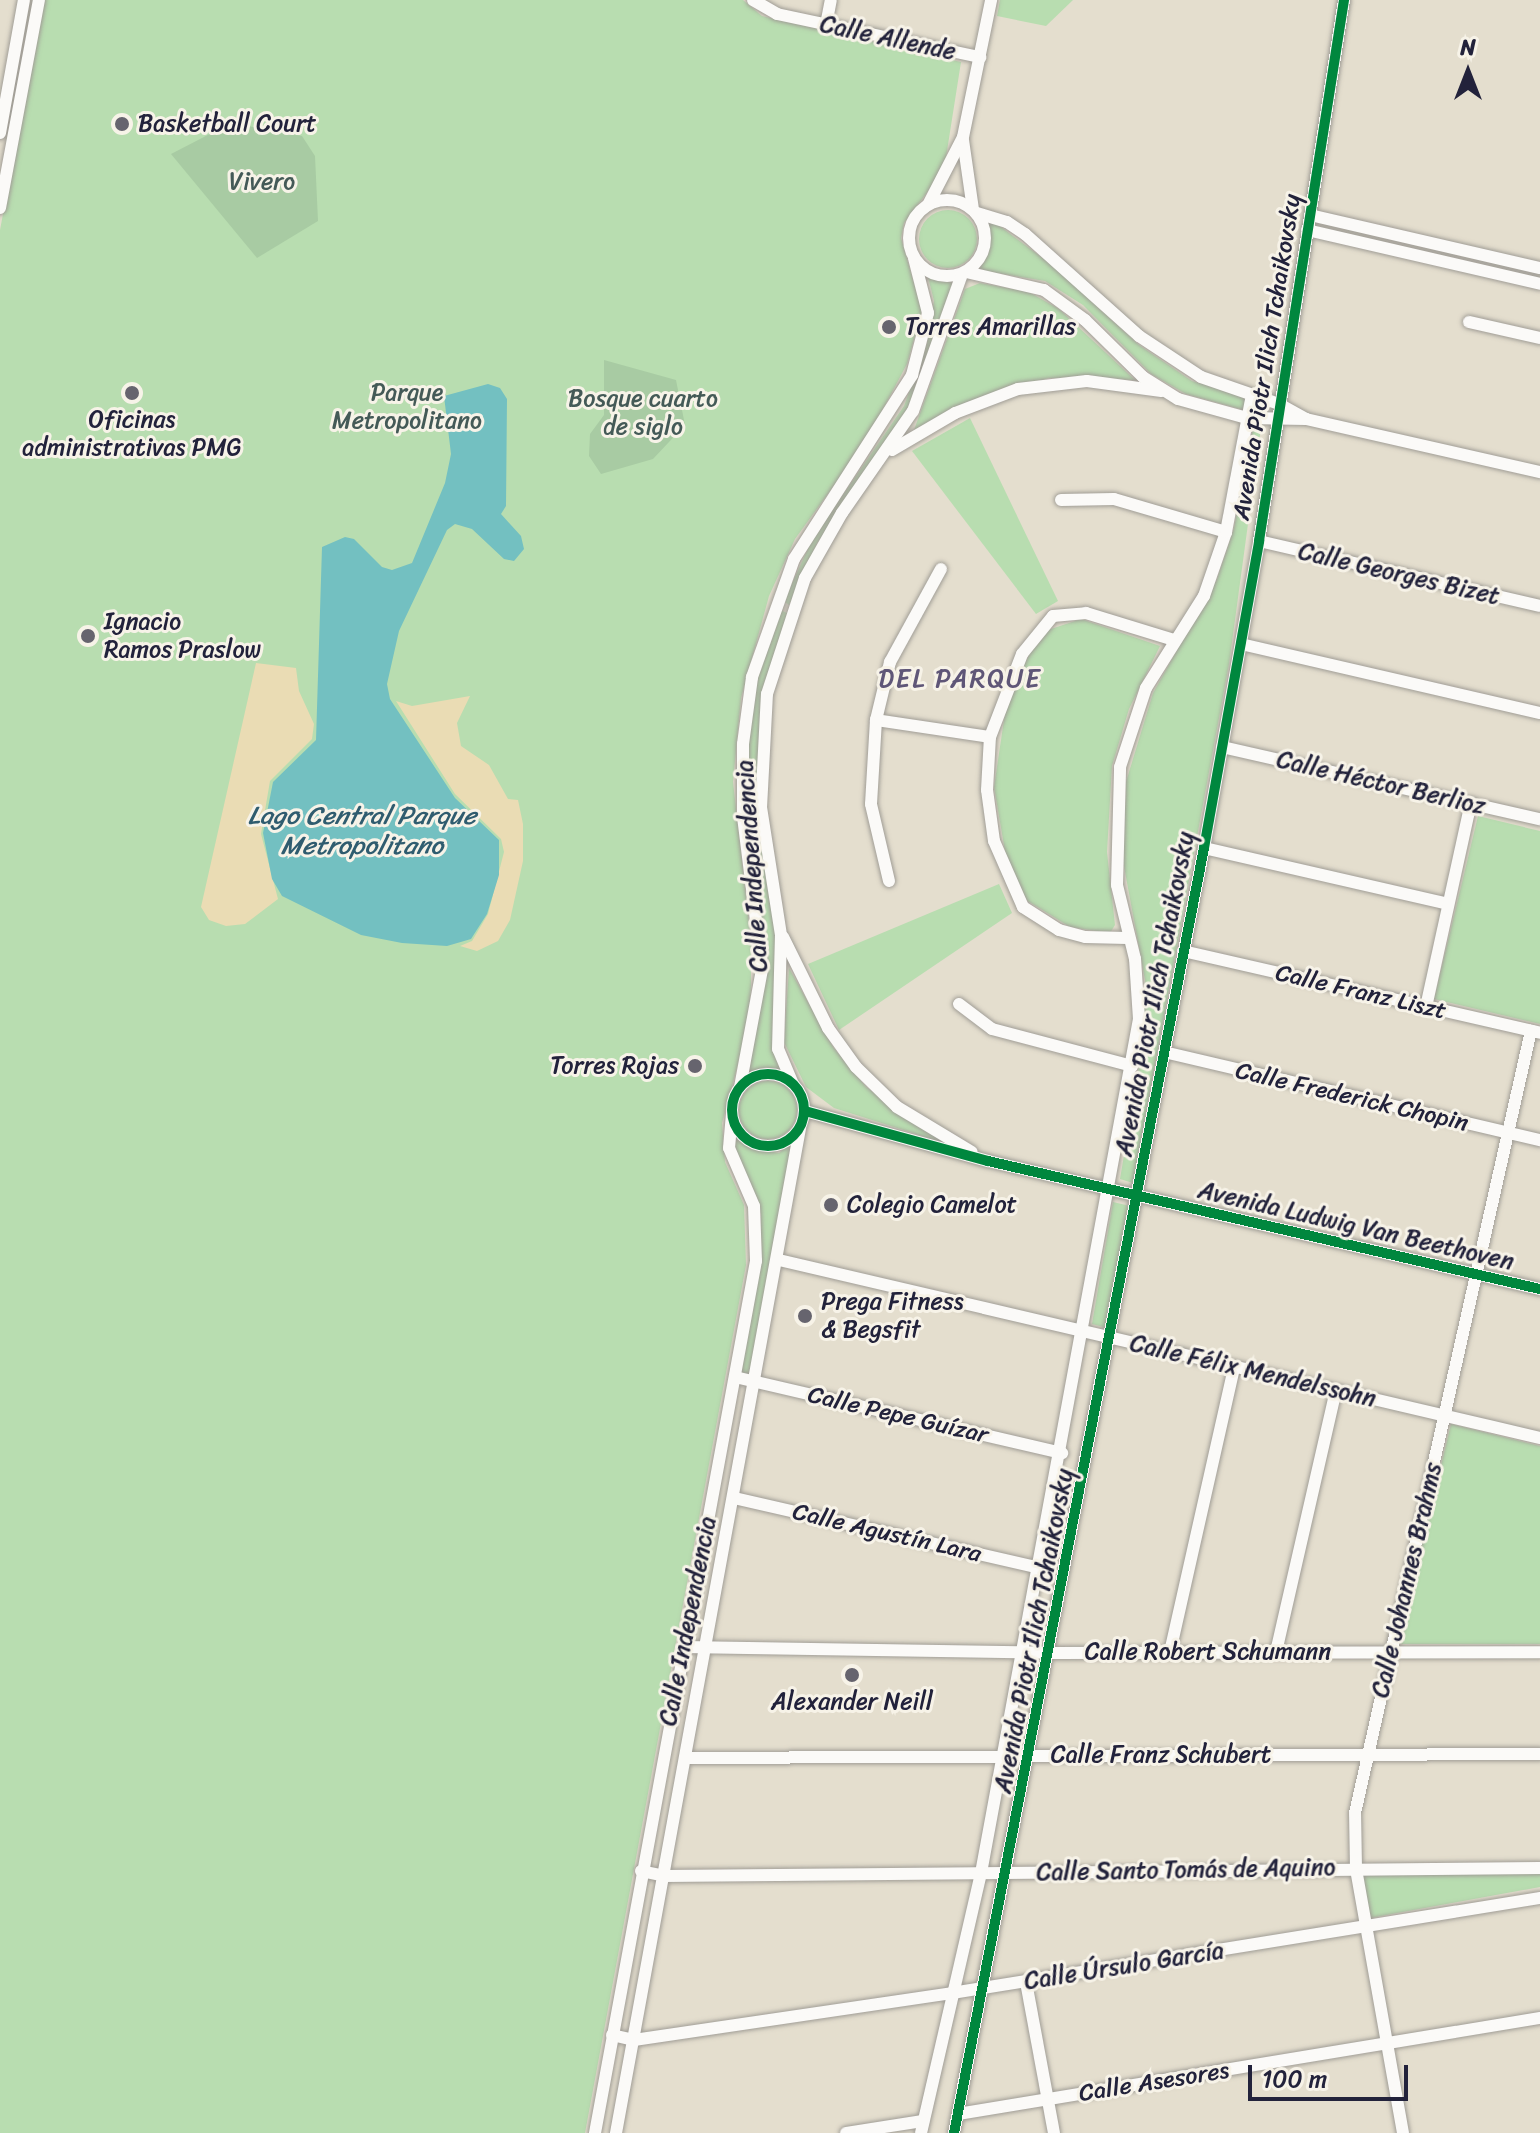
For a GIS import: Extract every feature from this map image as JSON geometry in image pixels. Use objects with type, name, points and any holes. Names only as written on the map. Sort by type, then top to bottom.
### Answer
[{"type":"street","points":[[0,133],[24,0]]},
{"type":"street","points":[[0,208],[39,0]]},
{"type":"street","name":"Calle Allende","points":[[753,0],[777,14],[980,57]]},
{"type":"street","points":[[777,14],[778,0]]},
{"type":"street","points":[[826,25],[831,0]]},
{"type":"street","points":[[991,0],[963,137],[909,235],[914,258],[935,275],[964,273],[1029,285],[1058,299],[1164,392]]},
{"type":"street","name":"Avenida Piotr Ilich Tchaikovsky","points":[[954,2133],[1051,1653],[1204,848],[1259,541],[1344,0]]},
{"type":"street","points":[[963,137],[975,211],[985,245],[964,273]]},
{"type":"street","points":[[927,205],[950,200],[1007,222],[1025,234],[1175,364],[1279,404],[1306,419],[1540,472]]},
{"type":"street","points":[[1310,215],[1540,268]]},
{"type":"street","points":[[1307,230],[1540,284]]},
{"type":"street","name":"Calle Independencia","points":[[740,1087],[762,969],[743,816],[743,744],[752,677],[775,605],[813,526],[867,451],[912,375],[928,313],[914,258]]},
{"type":"street","name":"Calle Independencia","points":[[793,1084],[778,1049],[781,935],[762,829],[760,770],[767,694],[791,611],[822,545],[890,452],[913,411],[964,273]]},
{"type":"street","points":[[1469,322],[1540,338]]},
{"type":"street","points":[[890,452],[955,413],[1018,389],[1087,381],[1164,392],[1247,418],[1277,422],[1306,419]]},
{"type":"street","name":"Avenida Piotr Ilich Tchaikovsky","points":[[922,2127],[981,1873],[1132,1066],[1140,1000],[1135,959],[1127,938],[1115,833],[1120,767],[1146,688],[1204,596],[1226,532],[1252,394]]},
{"type":"street","points":[[1061,500],[1114,499],[1226,532]]},
{"type":"street","name":"Calle Georges Bizet","points":[[1259,541],[1540,606]]},
{"type":"street","points":[[889,881],[871,804],[876,720],[890,662],[941,569]]},
{"type":"street","points":[[775,605],[791,611]]},
{"type":"street","points":[[1127,938],[1108,940],[1059,930],[1023,907],[994,841],[987,790],[990,737],[1022,654],[1053,616],[1086,613],[1174,640]]},
{"type":"street","points":[[1241,644],[1540,713]]},
{"type":"street","points":[[876,720],[990,737]]},
{"type":"street","name":"Calle Héctor Berlioz","points":[[1222,747],[1540,819]]},
{"type":"street","points":[[1426,1007],[1471,803]]},
{"type":"street","points":[[1204,848],[1448,904]]},
{"type":"street","name":"Calle Independencia","points":[[781,935],[828,1028],[856,1067],[897,1107],[988,1161]]},
{"type":"street","name":"Calle Franz Liszt","points":[[1183,951],[1536,1032]]},
{"type":"street","points":[[959,1004],[992,1029],[1132,1066]]},
{"type":"street","name":"Calle Johannes Brahms","points":[[1403,2133],[1356,1868],[1355,1813],[1507,1133],[1536,1032]]},
{"type":"street","name":"Calle Frederick Chopin","points":[[1164,1052],[1540,1140]]},
{"type":"street","points":[[770,1074],[793,1084],[805,1111],[800,1128],[787,1141],[761,1146],[738,1131],[732,1114],[740,1087],[770,1074]]},
{"type":"street","name":"Avenida Ludwig Van Beethoven","points":[[805,1111],[988,1161],[1540,1289]]},
{"type":"street","name":"Calle Independencia","points":[[595,2133],[756,1261],[754,1206],[729,1148],[732,1114]]},
{"type":"street","name":"Calle Independencia","points":[[616,2133],[779,1260],[800,1128]]},
{"type":"street","name":"Calle Félix Mendelssohn","points":[[779,1260],[1540,1438]]},
{"type":"street","points":[[1170,1652],[1234,1367]]},
{"type":"street","name":"Calle Pepe Guízar","points":[[735,1377],[1062,1453]]},
{"type":"street","points":[[1276,1652],[1336,1391]]},
{"type":"street","name":"Calle Agustín Lara","points":[[734,1498],[1039,1568]]},
{"type":"street","name":"Calle Robert Schumann","points":[[684,1647],[1022,1653],[1540,1652]]},
{"type":"street","name":"Calle Franz Schubert","points":[[686,1758],[1540,1754]]},
{"type":"street","name":"Calle Santo Tomás de Aquino","points":[[641,1871],[664,1876],[1540,1868]]},
{"type":"street","name":"Calle Úrsulo García","points":[[612,2035],[634,2040],[1026,1982],[1540,1898]]},
{"type":"street","points":[[1026,1982],[1054,2133]]},
{"type":"street","name":"Calle Asesores","points":[[958,2114],[1540,2018]]},
{"type":"street","points":[[846,2133],[922,2127]]},
{"type":"green space","name":"Parque Metropolitano","points":[[43,0],[743,0],[762,16],[961,62],[944,170],[904,223],[901,238],[922,311],[907,364],[865,443],[795,539],[769,596],[741,698],[733,782],[751,940],[751,985],[748,1027],[722,1123],[725,1162],[744,1205],[746,1265],[585,2133],[0,2133],[0,230]]},
{"type":"green space","points":[[1000,0],[1073,0],[1046,26],[997,16]]},
{"type":"green space","name":"Vivero","points":[[231,123],[302,136],[315,156],[318,221],[257,258],[171,154]]},
{"type":"green space","points":[[948,210],[959,212],[968,219],[975,228],[975,250],[968,259],[959,266],[948,268],[937,266],[928,259],[921,250],[919,239],[921,228],[928,219],[937,212]]},
{"type":"green space","points":[[989,218],[1052,265],[1139,345],[1192,381],[1246,396],[1244,410],[1186,394],[1151,374],[1083,305],[1045,281],[979,270],[989,252]]},
{"type":"green space","points":[[928,277],[952,283],[911,410],[817,543],[789,605],[784,601],[812,540],[904,406],[927,344],[934,301]]},
{"type":"green space","points":[[980,283],[1029,292],[1059,309],[1135,380],[1049,378],[967,402],[914,430],[965,289]]},
{"type":"green space","name":"Bosque cuarto de siglo","points":[[604,360],[676,380],[685,425],[653,459],[601,474],[589,456],[590,434],[604,415]]},
{"type":"green space","points":[[970,418],[1058,601],[1036,614],[912,451]]},
{"type":"green space","points":[[1253,427],[1261,428],[1229,664],[1133,1183],[1120,1179],[1140,1061],[1145,980],[1123,861],[1126,782],[1153,693],[1217,579],[1234,528]]},
{"type":"green space","points":[[776,608],[787,613],[763,704],[757,769],[777,935],[782,1071],[766,1067],[749,1073],[764,972],[745,771],[750,704]]},
{"type":"green space","points":[[1081,619],[1160,646],[1129,709],[1112,766],[1107,852],[1115,925],[1110,933],[1070,927],[1026,900],[1006,857],[994,787],[1007,700],[1030,653],[1048,630]]},
{"type":"green space","points":[[1478,816],[1540,831],[1540,1024],[1434,999]]},
{"type":"green space","points":[[999,884],[1012,913],[839,1030],[808,964]]},
{"type":"green space","points":[[789,968],[833,1047],[866,1087],[951,1145],[834,1108],[806,1087],[784,1042]]},
{"type":"green space","points":[[768,1081],[789,1089],[797,1110],[789,1131],[768,1139],[747,1131],[739,1110],[747,1089]]},
{"type":"green space","points":[[734,1137],[756,1149],[779,1153],[794,1140],[753,1376],[741,1373],[760,1268],[761,1214],[737,1162]]},
{"type":"green space","points":[[1113,1202],[1130,1206],[1107,1328],[1092,1324]]},
{"type":"green space","points":[[1451,1424],[1540,1446],[1540,1644],[1398,1644]]},
{"type":"green space","points":[[1362,1874],[1540,1874],[1540,1887],[1370,1918]]},
{"type":"sand","points":[[256,663],[296,668],[299,691],[314,724],[312,739],[270,781],[261,834],[278,899],[245,924],[226,926],[209,920],[201,907]]},
{"type":"sand","points":[[470,696],[457,723],[461,746],[489,765],[508,799],[518,800],[523,824],[523,861],[510,920],[498,941],[477,951],[460,946],[472,941],[488,914],[504,852],[501,839],[455,794],[396,701],[412,706]]},
{"type":"water","name":"Lago Central Parque Metropolitano","points":[[488,384],[500,388],[507,399],[506,506],[501,514],[521,536],[524,549],[514,561],[504,559],[472,529],[455,524],[447,530],[399,631],[387,684],[390,699],[455,798],[499,840],[499,875],[487,914],[471,939],[447,946],[402,943],[361,935],[282,896],[272,879],[263,833],[273,782],[316,740],[322,547],[345,537],[354,539],[382,567],[392,570],[412,563],[445,483],[451,454],[444,396]]},
{"type":"cycle path","points":[[954,2133],[1204,848],[1259,541],[1344,0]]},
{"type":"cycle path","points":[[761,1074],[775,1074],[794,1084],[804,1103],[804,1110],[804,1117],[794,1136],[775,1146],[761,1146],[742,1136],[732,1117],[732,1103],[742,1084],[761,1074]]},
{"type":"cycle path","points":[[805,1111],[988,1161],[1540,1289]]},
{"type":"place","name":"Basketball Court","points":[[122,124]]},
{"type":"place","name":"Torres Amarillas","points":[[889,327]]},
{"type":"place","name":"Oficinas administrativas PMG","points":[[132,393]]},
{"type":"place","name":"Ignacio Ramos Praslow","points":[[88,636]]},
{"type":"place","name":"Torres Rojas","points":[[695,1066]]},
{"type":"place","name":"Colegio Camelot","points":[[831,1205]]},
{"type":"place","name":"Prega Fitness & Begsfit","points":[[805,1316]]},
{"type":"place","name":"Alexander Neill","points":[[852,1675]]},
{"type":"district","name":"DEL PARQUE","points":[[960,679]]}]
